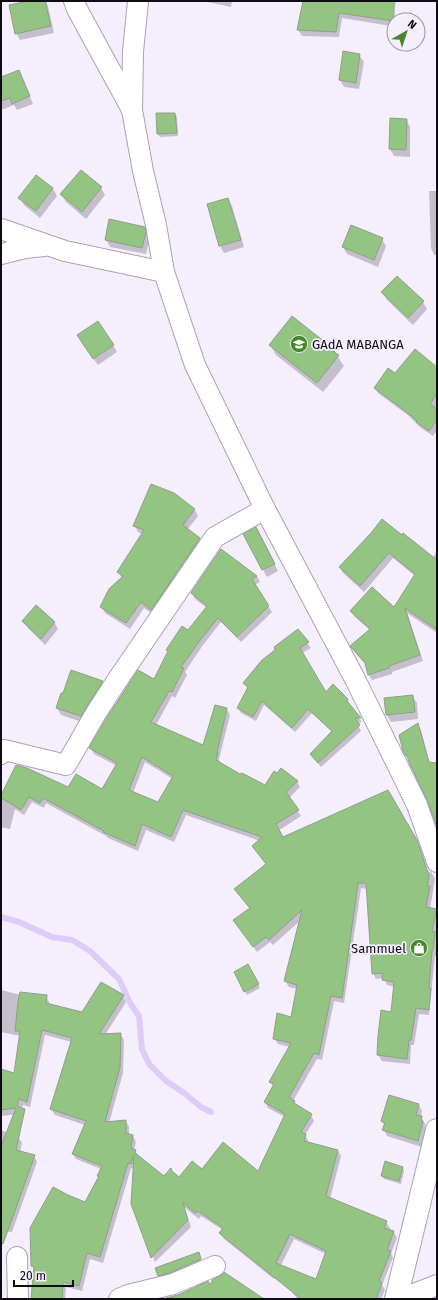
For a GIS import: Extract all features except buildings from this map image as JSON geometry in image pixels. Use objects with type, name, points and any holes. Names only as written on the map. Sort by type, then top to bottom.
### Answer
[{"type":"street","points":[[74,1],[132,110]]},
{"type":"street","points":[[138,1],[133,52],[132,110],[143,171],[156,225],[164,272],[196,365],[265,509],[355,679],[417,805],[437,862]]},
{"type":"street","points":[[1,229],[54,248]]},
{"type":"street","points":[[1,254],[25,248],[44,246],[164,272]]},
{"type":"street","points":[[1,754],[4,750],[66,765],[103,702],[215,537],[265,509]]},
{"type":"street","points":[[396,1299],[437,1130]]},
{"type":"street","points":[[17,1257],[18,1299]]},
{"type":"street","points":[[119,1299],[128,1295],[173,1284],[215,1266]]},
{"type":"street","points":[[401,1299],[437,1285]]},
{"type":"waterway","points":[[1,917],[19,922],[52,937],[72,940],[90,951],[119,979],[130,1003],[139,1016],[142,1049],[149,1064],[166,1081],[201,1107],[211,1112]]},
{"type":"place","name":"GAdA MABANGA","points":[[299,344]]},
{"type":"place","name":"Sammuel","points":[[419,948]]}]
